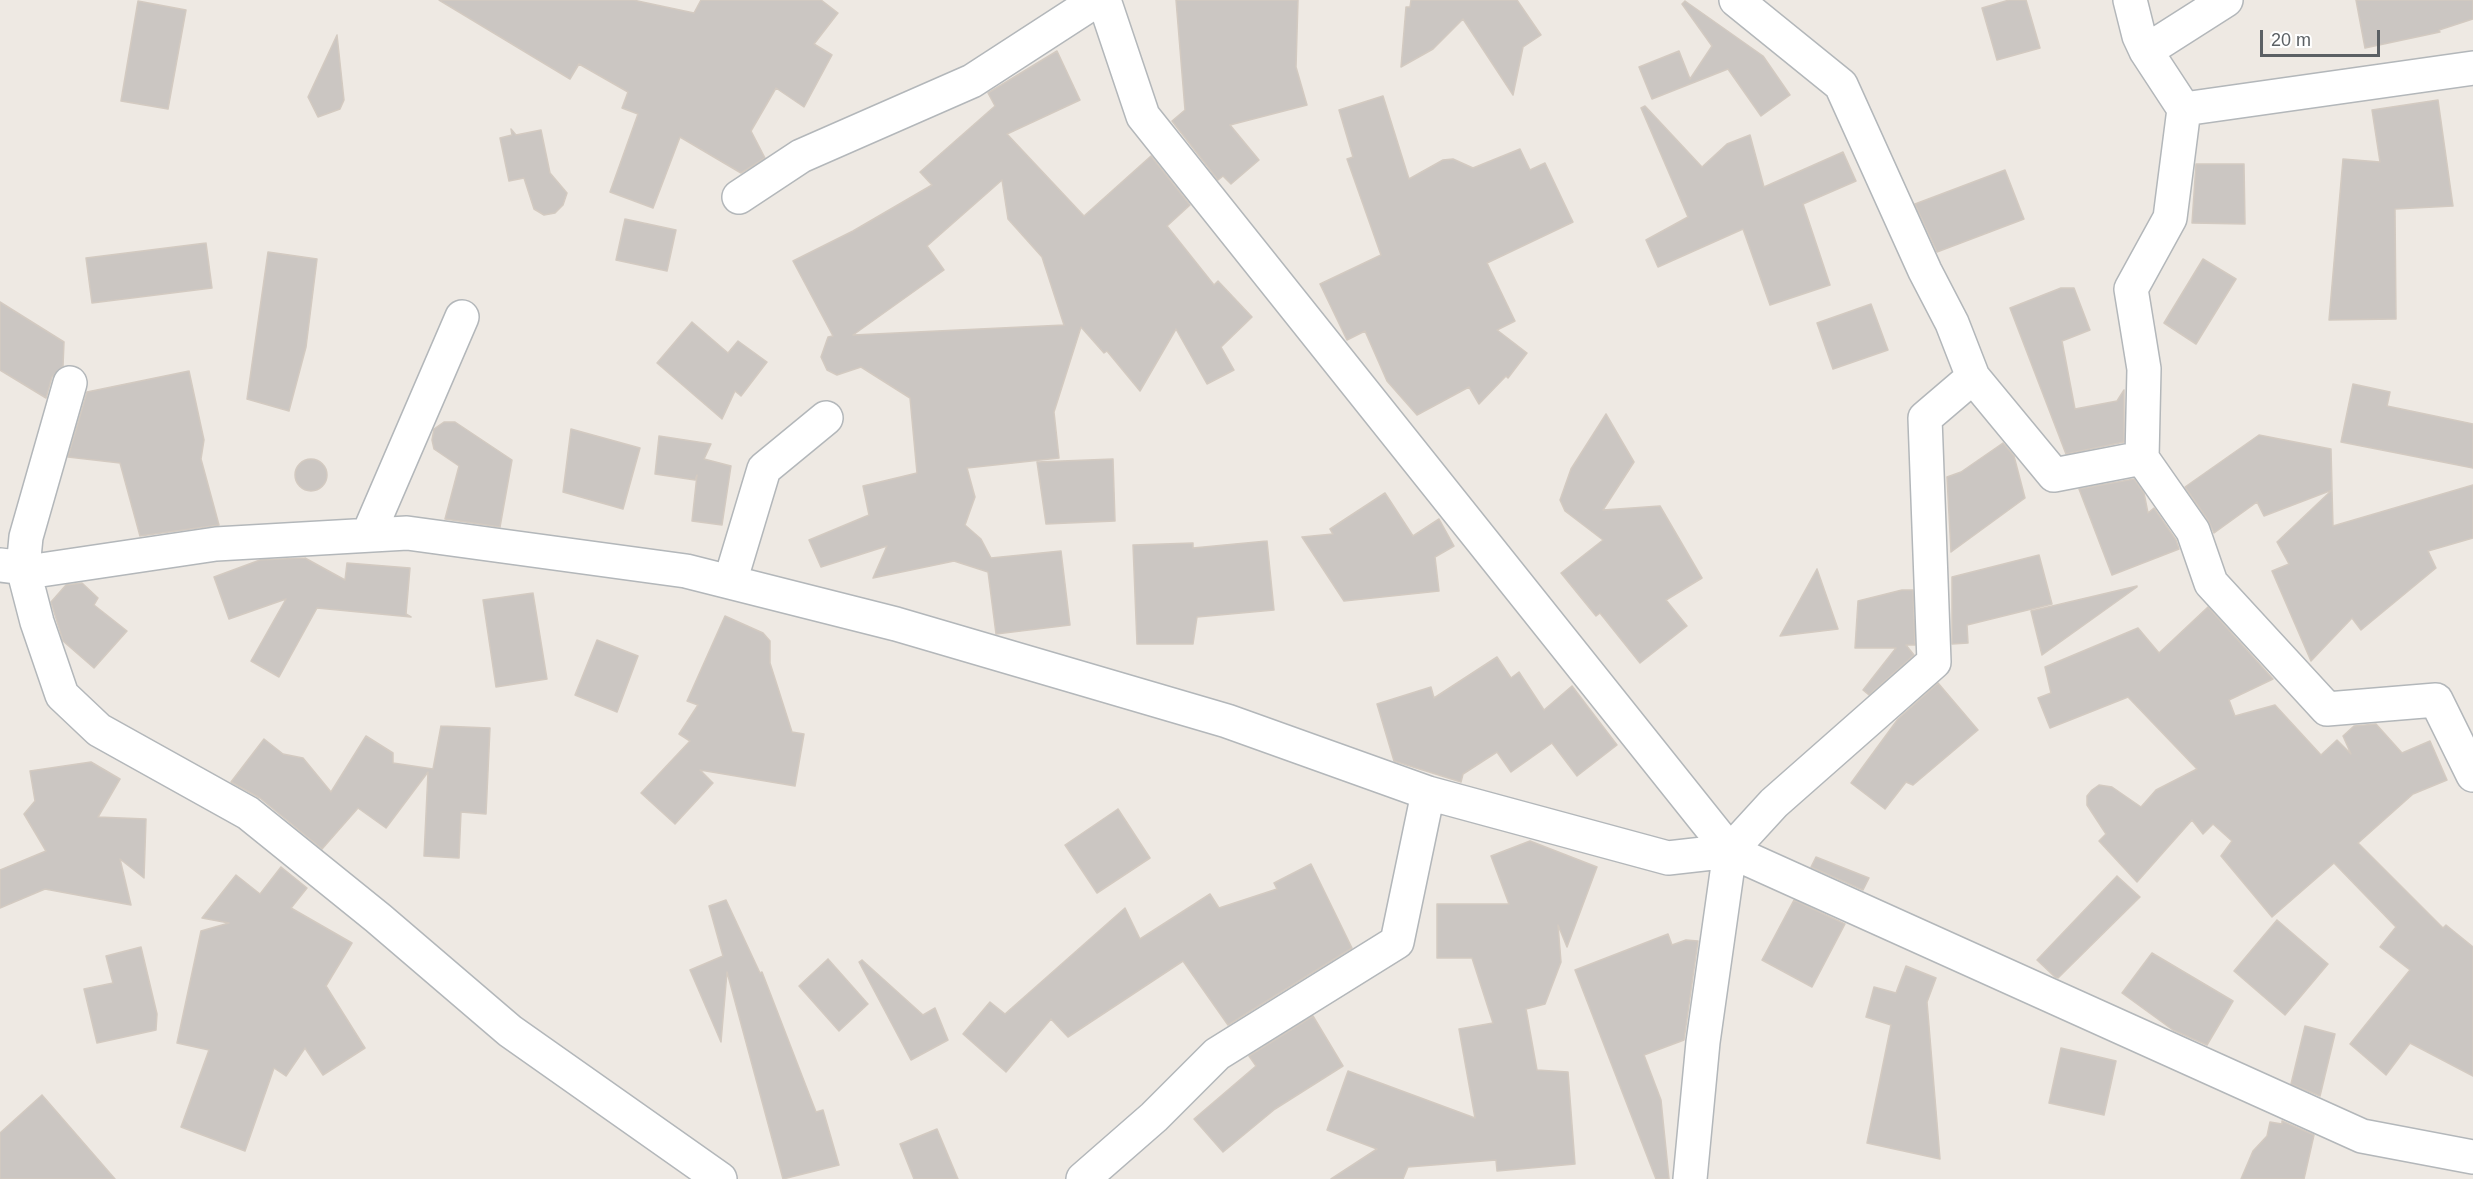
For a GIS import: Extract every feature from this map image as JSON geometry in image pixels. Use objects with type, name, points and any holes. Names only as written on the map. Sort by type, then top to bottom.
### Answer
[{"type":"street","points":[[739,197],[801,156],[972,81],[1096,0]]},
{"type":"street","points":[[1104,0],[1143,116],[1730,851],[2362,1136],[2473,1157]]},
{"type":"street","points":[[1736,0],[1840,86],[1925,271],[1952,323],[1973,377],[2054,475],[2142,458]]},
{"type":"street","points":[[2130,0],[2139,36],[2146,51],[2184,109],[2170,218],[2132,289],[2144,369],[2142,458],[2193,531],[2211,583],[2327,709],[2436,700],[2473,775]]},
{"type":"street","points":[[2146,51],[2226,0]]},
{"type":"street","points":[[2184,109],[2473,68]]},
{"type":"street","points":[[368,535],[462,317]]},
{"type":"street","points":[[1690,1179],[1703,1042],[1730,851],[1774,803],[1934,662],[1925,418],[1973,377]]},
{"type":"street","points":[[11,567],[26,537],[70,382]]},
{"type":"street","points":[[730,582],[764,469],[826,418]]},
{"type":"street","points":[[11,567],[41,570],[216,544],[407,533],[686,571],[896,624],[1227,720],[1428,793],[1668,858],[1730,851]]},
{"type":"street","points":[[11,567],[37,622],[62,695],[99,730],[248,813],[378,918],[510,1031],[720,1179]]},
{"type":"street","points":[[1083,1179],[1154,1117],[1217,1054],[1397,942],[1428,793]]},
{"type":"building","points":[[439,0],[633,0],[694,13],[701,0],[821,0],[838,13],[814,44],[832,55],[804,107],[776,88],[751,131],[765,158],[741,173],[680,137],[653,208],[610,192],[638,114],[622,108],[628,92],[579,64],[570,79]]},
{"type":"building","points":[[1176,0],[1298,0],[1296,67],[1307,105],[1230,125],[1259,160],[1231,184],[1223,176],[1218,180],[1172,121],[1185,110]]},
{"type":"building","points":[[1411,0],[1517,0],[1541,35],[1523,47],[1513,95],[1463,19],[1433,49],[1401,67],[1406,7],[1410,7]]},
{"type":"building","points":[[2009,0],[2026,0],[2040,48],[1997,60],[1982,8]]},
{"type":"building","points":[[2356,0],[2473,0],[2473,19],[2439,30],[2440,32],[2365,48]]},
{"type":"building","points":[[138,1],[186,10],[168,109],[121,101]]},
{"type":"building","points":[[1685,1],[1763,56],[1790,95],[1761,116],[1728,69],[1652,99],[1639,67],[1679,51],[1690,79],[1712,46],[1682,4]]},
{"type":"building","points":[[337,35],[344,100],[340,109],[318,117],[308,97]]},
{"type":"building","points":[[1057,51],[1080,100],[1007,134],[1084,216],[1151,156],[1190,205],[1167,226],[1214,285],[1218,281],[1252,317],[1221,347],[1234,370],[1207,384],[1176,329],[1140,391],[1107,351],[1104,353],[1081,327],[1054,412],[1059,458],[967,468],[975,497],[965,525],[981,539],[991,558],[1061,551],[1070,625],[996,634],[988,572],[954,561],[873,578],[887,546],[821,567],[809,540],[869,515],[863,486],[917,473],[910,398],[861,367],[837,375],[827,370],[821,357],[828,337],[833,336],[793,261],[853,231],[932,185],[920,172],[995,106],[988,93]],"holes":[[[1002,180],[1008,219],[1042,257],[1064,325],[853,335],[944,270],[927,246]]]},
{"type":"building","points":[[1383,96],[1409,179],[1443,160],[1453,159],[1473,168],[1520,149],[1530,170],[1545,163],[1573,222],[1487,263],[1515,321],[1497,330],[1527,353],[1508,378],[1506,376],[1479,404],[1469,387],[1417,415],[1387,381],[1365,331],[1347,340],[1320,284],[1381,255],[1347,159],[1353,157],[1339,110]]},
{"type":"building","points":[[2438,100],[2453,206],[2395,209],[2396,319],[2329,320],[2343,159],[2380,162],[2372,110]]},
{"type":"building","points":[[1645,106],[1702,167],[1727,144],[1750,135],[1764,187],[1843,152],[1856,181],[1803,204],[1830,285],[1770,305],[1743,229],[1658,267],[1646,240],[1688,217],[1641,108]]},
{"type":"building","points":[[511,129],[516,135],[541,130],[550,173],[567,193],[563,205],[555,213],[544,215],[534,209],[524,178],[509,181],[500,138],[512,135]]},
{"type":"building","points":[[2196,164],[2244,164],[2245,224],[2192,223]]},
{"type":"building","points":[[2005,170],[2024,219],[1937,252],[1915,204]]},
{"type":"building","points":[[625,219],[676,230],[667,271],[616,260]]},
{"type":"building","points":[[206,243],[212,288],[92,303],[86,258]]},
{"type":"building","points":[[268,252],[317,259],[306,347],[289,411],[247,399]]},
{"type":"building","points":[[2203,259],[2236,279],[2196,344],[2164,323]]},
{"type":"building","points":[[2061,288],[2074,288],[2090,330],[2062,341],[2075,409],[2117,401],[2124,390],[2124,442],[2066,454],[2010,308]]},
{"type":"building","points":[[0,302],[64,342],[63,366],[52,377],[46,398],[0,370]]},
{"type":"building","points":[[1871,304],[1888,350],[1833,369],[1817,323]]},
{"type":"building","points":[[692,322],[728,353],[738,341],[767,362],[741,396],[735,391],[722,419],[657,363]]},
{"type":"building","points":[[189,371],[204,440],[201,459],[219,525],[140,536],[120,463],[68,457],[87,392]]},
{"type":"building","points":[[2353,384],[2390,392],[2387,406],[2473,424],[2473,468],[2341,442]]},
{"type":"building","points":[[1606,414],[1634,462],[1603,510],[1660,506],[1702,578],[1666,600],[1687,626],[1640,663],[1600,613],[1596,616],[1561,573],[1603,540],[1565,511],[1560,500],[1571,469]]},
{"type":"building","points":[[444,422],[455,422],[512,460],[500,527],[445,519],[459,466],[434,449],[432,440],[434,429]]},
{"type":"building","points":[[571,429],[640,448],[623,509],[563,492]]},
{"type":"building","points":[[2259,435],[2331,449],[2332,490],[2264,516],[2257,502],[2214,533],[2208,520],[2185,487]]},
{"type":"building","points":[[659,436],[711,444],[704,459],[731,466],[722,525],[692,521],[697,475],[695,480],[655,474]]},
{"type":"building","points":[[2003,443],[2014,456],[2025,498],[1951,552],[1947,477],[1961,472]]},
{"type":"building","points":[[311,459],[322,464],[327,475],[322,486],[311,491],[300,486],[295,475],[300,464]]},
{"type":"building","points":[[1113,459],[1115,521],[1046,524],[1037,462]]},
{"type":"building","points":[[2134,479],[2144,493],[2148,513],[2154,508],[2176,540],[2179,549],[2112,575],[2079,489]]},
{"type":"building","points":[[2473,485],[2473,538],[2428,551],[2436,568],[2361,630],[2352,618],[2311,661],[2272,571],[2289,564],[2277,542],[2332,490],[2333,526]]},
{"type":"building","points":[[1385,493],[1413,536],[1439,519],[1454,546],[1435,557],[1439,591],[1344,601],[1302,537],[1333,534],[1330,529]]},
{"type":"building","points":[[1267,541],[1274,610],[1197,617],[1193,644],[1137,644],[1133,545],[1193,543],[1193,548]]},
{"type":"building","points":[[2039,555],[2052,604],[1967,625],[1968,643],[1952,644],[1952,577]]},
{"type":"building","points":[[305,558],[345,580],[347,563],[410,568],[406,614],[411,617],[317,608],[279,677],[251,661],[286,599],[229,619],[214,577],[260,560]]},
{"type":"building","points":[[1817,569],[1838,629],[1780,636]]},
{"type":"building","points":[[82,583],[98,598],[94,605],[127,631],[94,668],[63,641],[51,602],[66,585]]},
{"type":"building","points":[[2137,587],[2042,655],[2031,611]]},
{"type":"building","points":[[1902,590],[1913,590],[1915,645],[1906,645],[1914,655],[1869,695],[1863,690],[1896,648],[1855,648],[1858,601]]},
{"type":"building","points":[[533,593],[547,679],[496,687],[483,600]]},
{"type":"building","points":[[2208,607],[2273,679],[2229,700],[2235,716],[2275,705],[2321,755],[2337,740],[2351,754],[2343,736],[2354,726],[2376,724],[2402,753],[2430,741],[2447,780],[2413,794],[2358,843],[2443,928],[2446,925],[2473,947],[2473,1076],[2410,1043],[2386,1075],[2350,1044],[2410,970],[2380,947],[2396,927],[2334,863],[2272,917],[2221,856],[2232,841],[2213,824],[2203,834],[2192,820],[2137,882],[2099,841],[2106,834],[2087,805],[2087,796],[2092,790],[2099,785],[2112,787],[2141,807],[2156,790],[2197,769],[2128,697],[2050,728],[2038,698],[2051,693],[2045,667],[2138,628],[2159,653]]},
{"type":"building","points":[[725,616],[763,633],[770,641],[770,663],[792,732],[804,734],[795,786],[700,770],[713,783],[675,824],[641,793],[690,741],[679,734],[698,705],[687,701]]},
{"type":"building","points":[[597,640],[638,656],[617,712],[575,695]]},
{"type":"building","points":[[1497,657],[1511,678],[1519,672],[1544,710],[1572,686],[1617,745],[1577,776],[1552,743],[1511,772],[1497,752],[1463,774],[1461,782],[1394,761],[1377,704],[1431,687],[1434,698]]},
{"type":"building","points":[[1938,683],[1978,730],[1913,785],[1906,782],[1885,809],[1851,783],[1898,719]]},
{"type":"building","points":[[441,726],[490,728],[486,814],[461,812],[459,858],[424,856],[428,772],[386,828],[358,808],[322,849],[260,798],[231,782],[264,739],[283,754],[303,758],[331,792],[366,736],[393,753],[393,763],[433,769]]},
{"type":"building","points":[[91,762],[120,779],[98,817],[146,819],[144,878],[120,859],[131,905],[45,889],[0,908],[0,870],[46,851],[24,814],[35,801],[30,771]]},
{"type":"building","points":[[1118,809],[1150,858],[1097,893],[1065,845]]},
{"type":"building","points":[[1530,841],[1597,867],[1567,947],[1558,925],[1561,962],[1545,1004],[1526,1009],[1537,1070],[1568,1072],[1575,1164],[1497,1171],[1496,1160],[1408,1167],[1403,1179],[1331,1179],[1377,1149],[1327,1130],[1348,1071],[1475,1118],[1459,1029],[1493,1023],[1472,958],[1437,958],[1437,904],[1509,904],[1491,856]]},
{"type":"building","points":[[1816,857],[1869,878],[1863,890],[1811,867]]},
{"type":"building","points":[[1311,864],[1352,948],[1228,1025],[1183,961],[1068,1037],[1051,1019],[1006,1072],[963,1034],[990,1002],[1005,1014],[1125,908],[1140,939],[1210,894],[1219,908],[1277,889],[1274,883]]},
{"type":"building","points":[[281,867],[307,888],[291,908],[352,943],[326,986],[365,1048],[323,1075],[305,1048],[286,1076],[274,1068],[245,1151],[181,1127],[209,1050],[177,1043],[201,931],[229,923],[202,918],[236,875],[260,894]]},
{"type":"building","points":[[2117,876],[2140,897],[2058,978],[2055,977],[2037,960]]},
{"type":"building","points":[[726,900],[760,973],[762,972],[816,1112],[823,1110],[839,1165],[783,1179],[727,972],[721,1042],[690,970],[723,956],[709,906]]},
{"type":"building","points":[[1794,900],[1845,924],[1812,987],[1762,960]]},
{"type":"building","points":[[2277,920],[2328,964],[2285,1015],[2234,971]]},
{"type":"building","points":[[1668,934],[1672,945],[1686,940],[1698,941],[1684,1040],[1644,1055],[1661,1100],[1669,1179],[1656,1179],[1575,970]]},
{"type":"building","points":[[141,947],[157,1014],[156,1030],[97,1043],[84,989],[113,983],[106,956]]},
{"type":"building","points":[[2152,953],[2233,1001],[2207,1045],[2173,1030],[2122,993]]},
{"type":"building","points":[[828,959],[868,1004],[839,1031],[799,986]]},
{"type":"building","points":[[862,960],[923,1015],[935,1008],[948,1040],[911,1060],[859,962]]},
{"type":"building","points":[[1906,966],[1936,978],[1927,1002],[1940,1159],[1867,1143],[1891,1025],[1866,1017],[1874,987],[1896,993]]},
{"type":"building","points":[[1313,1016],[1343,1066],[1275,1109],[1223,1152],[1194,1119],[1256,1066],[1249,1056]]},
{"type":"building","points":[[2305,1026],[2335,1034],[2320,1096],[2291,1084]]},
{"type":"building","points":[[2061,1048],[2116,1061],[2104,1115],[2049,1103]]},
{"type":"building","points":[[42,1095],[115,1179],[0,1179],[0,1133]]},
{"type":"building","points":[[2282,1121],[2314,1135],[2304,1179],[2241,1179],[2253,1151],[2267,1136],[2270,1122],[2282,1124]]},
{"type":"building","points":[[937,1129],[958,1179],[914,1179],[900,1144]]}]
